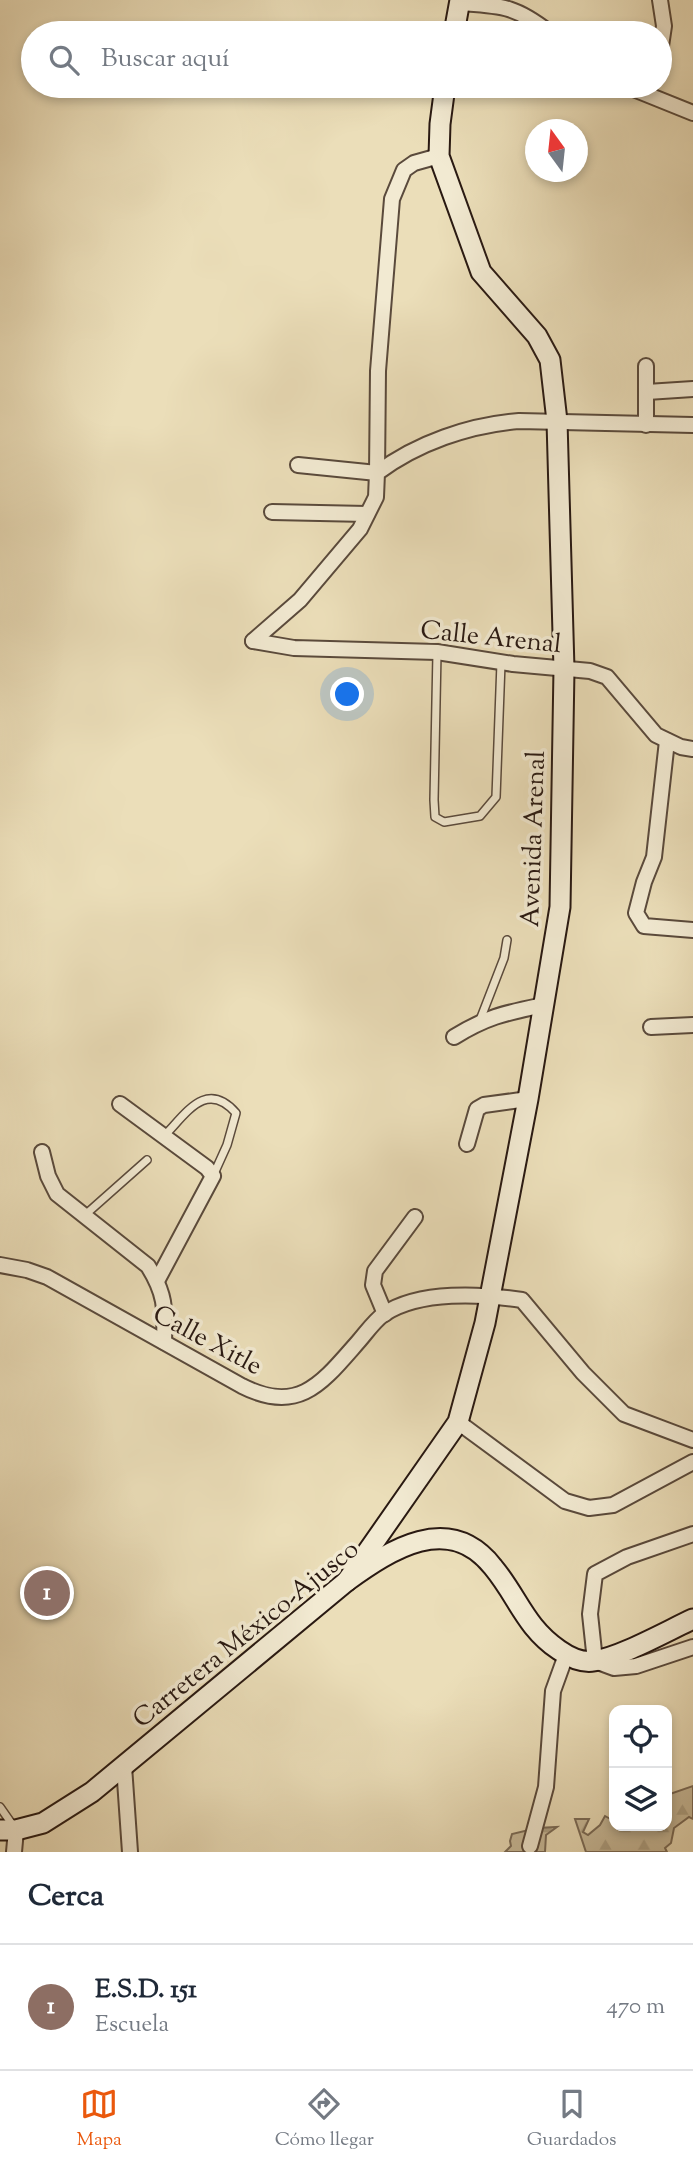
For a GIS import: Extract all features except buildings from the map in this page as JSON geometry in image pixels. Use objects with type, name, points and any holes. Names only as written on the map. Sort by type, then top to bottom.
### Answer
[{"type":"street","points":[[660,0],[663,21]]},
{"type":"street","points":[[456,21],[459,1],[507,7],[533,21]]},
{"type":"street","name":"Avenida Arenal","points":[[347,1581],[458,1422],[476,1363],[490,1295],[528,1100],[560,907],[564,669],[557,421],[550,360],[537,336],[481,272],[439,156],[439,124],[443,98]]},
{"type":"street","points":[[656,98],[693,113]]},
{"type":"street","points":[[272,512],[367,514],[376,497],[378,371],[392,200],[404,170],[414,163],[439,156]]},
{"type":"street","points":[[646,366],[646,425]]},
{"type":"street","points":[[647,392],[693,389]]},
{"type":"street","points":[[298,465],[377,473],[397,459],[463,430],[498,422],[693,425]]},
{"type":"street","name":"Calle Arenal","points":[[367,514],[360,529],[300,600],[253,641],[294,648],[438,652],[501,662],[590,671],[607,677],[656,736],[693,749]]},
{"type":"street","points":[[667,741],[654,857],[636,913],[644,926],[693,930]]},
{"type":"street","points":[[454,1037],[480,1020],[544,1005]]},
{"type":"street","points":[[651,1027],[693,1025]]},
{"type":"street","points":[[467,1144],[477,1109],[484,1105],[528,1100]]},
{"type":"street","points":[[120,1104],[207,1168],[212,1175],[157,1281]]},
{"type":"street","points":[[42,1152],[48,1176],[57,1194],[148,1265],[166,1306],[163,1342]]},
{"type":"street","points":[[384,1314],[373,1285],[375,1271],[415,1217]]},
{"type":"street","name":"Calle Xitle","points":[[0,1265],[47,1277],[258,1395],[283,1399],[301,1394],[321,1383],[384,1314],[399,1307],[461,1295],[490,1295],[522,1300],[583,1373],[624,1414],[693,1440]]},
{"type":"street","points":[[458,1422],[565,1501],[589,1508],[613,1505],[693,1462]]},
{"type":"street","points":[[595,1661],[590,1614],[595,1574],[627,1557],[693,1534]]},
{"type":"street","name":"Carretera México-Ajusco","points":[[8,1830],[43,1823],[92,1792],[347,1581],[383,1555],[409,1543],[430,1538],[453,1540],[475,1550],[493,1566],[535,1632],[566,1655],[595,1661]]},
{"type":"street","points":[[595,1661],[630,1649],[693,1619]]},
{"type":"street","points":[[595,1661],[614,1668],[636,1666],[693,1647]]},
{"type":"street","points":[[530,1846],[546,1787],[553,1691],[566,1655]]},
{"type":"street","points":[[124,1766],[130,1852]]},
{"type":"street","points":[[8,1830],[14,1852]]},
{"type":"lane","points":[[438,652],[434,800],[435,817],[444,822],[480,816],[496,797],[501,662]]},
{"type":"lane","points":[[480,1020],[504,958],[507,940]]},
{"type":"lane","points":[[163,1136],[201,1100],[213,1099],[227,1103],[236,1113],[227,1145],[212,1175]]},
{"type":"lane","points":[[84,1216],[147,1160]]},
{"type":"lane","points":[[0,1807],[8,1830]]},
{"type":"green space","points":[[693,1786],[693,1819],[689,1817],[674,1828],[671,1843],[665,1848],[667,1852],[586,1852],[575,1819],[589,1819],[583,1832],[588,1835],[600,1825],[605,1816],[609,1818],[609,1831],[672,1831],[672,1793]]},
{"type":"green space","points":[[557,1827],[546,1835],[545,1852],[505,1852],[511,1846],[512,1834]]},
{"type":"place","name":"E.S.D. 151","points":[[47,1593]]}]
